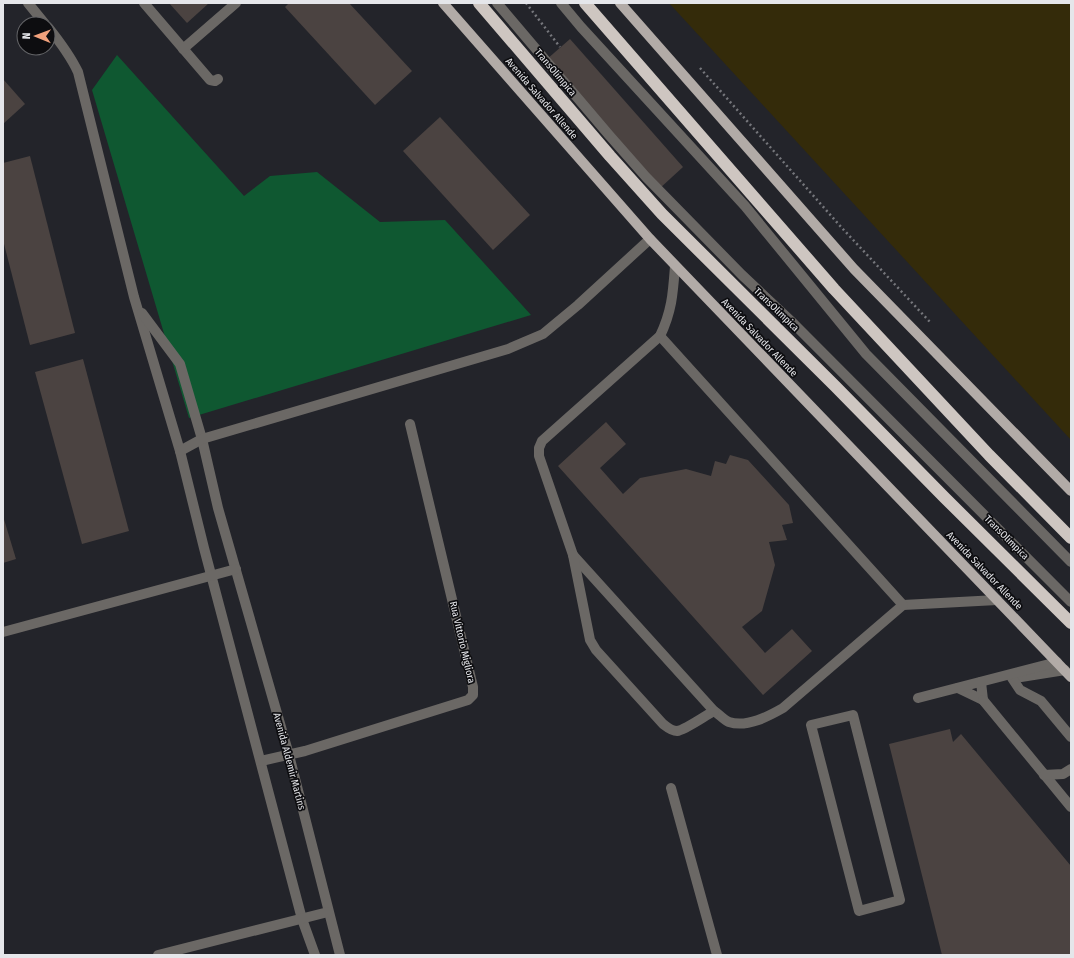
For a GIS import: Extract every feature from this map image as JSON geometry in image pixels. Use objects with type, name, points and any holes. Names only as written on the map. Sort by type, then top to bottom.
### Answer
[{"type":"highway","name":"Avenida Salvador Allende","points":[[479,3],[610,156],[662,214],[1071,623]]},
{"type":"highway","points":[[585,3],[834,289],[989,455],[1071,538]]},
{"type":"main road","name":"Avenida Salvador Allende","points":[[443,3],[675,266],[1068,673]]},
{"type":"main road","points":[[620,3],[854,270],[1071,491]]},
{"type":"street","points":[[28,3],[39,16]]},
{"type":"street","points":[[144,3],[210,80],[218,80]]},
{"type":"street","points":[[183,49],[236,3]]},
{"type":"street","name":"TransOlímpica","points":[[497,3],[646,177],[742,275],[794,324],[1071,602]]},
{"type":"street","points":[[561,3],[591,38],[745,206],[866,354],[1071,562]]},
{"type":"street","points":[[56,36],[64,46],[78,72],[134,297],[180,450],[302,919],[315,955]]},
{"type":"street","points":[[180,450],[202,439],[508,349],[543,334],[578,306],[650,239]]},
{"type":"street","points":[[675,266],[673,299],[660,336],[542,441],[539,448],[540,456],[573,555],[590,640],[596,650],[669,729],[676,731],[682,729],[714,711]]},
{"type":"street","name":"Avenida Aldemir Martins","points":[[134,297],[145,318],[180,364],[202,439],[218,508],[289,755],[340,955]]},
{"type":"street","points":[[660,336],[903,606]]},
{"type":"street","name":"Rua Vittorio Migliora","points":[[289,755],[468,700],[473,695],[473,687],[410,424]]},
{"type":"street","points":[[573,555],[714,711],[729,722],[742,724],[765,718],[784,708],[903,606],[997,600]]},
{"type":"street","points":[[3,632],[236,569]]},
{"type":"street","points":[[918,698],[1057,662]]},
{"type":"street","points":[[1068,673],[1012,678],[1020,690],[1041,701],[1071,737]]},
{"type":"street","points":[[981,682],[983,700]]},
{"type":"street","points":[[958,688],[983,700],[1071,807]]},
{"type":"street","points":[[853,715],[900,900],[859,911],[811,725],[853,715]]},
{"type":"street","points":[[261,761],[289,755]]},
{"type":"street","points":[[1044,775],[1063,774],[1071,769]]},
{"type":"street","points":[[671,788],[717,955]]},
{"type":"street","points":[[158,955],[328,912]]},
{"type":"path","points":[[526,3],[560,47]]},
{"type":"path","points":[[700,68],[842,228],[933,326]]},
{"type":"green space","points":[[117,55],[244,196],[270,176],[317,172],[380,222],[445,220],[531,315],[189,418],[92,90]]},
{"type":"sand","points":[[669,3],[1071,3],[1071,440]]},
{"type":"building","points":[[169,3],[209,3],[187,23]]},
{"type":"building","points":[[289,3],[349,3],[412,71],[375,105],[285,7]]},
{"type":"building","points":[[570,39],[683,167],[659,189],[546,60]]},
{"type":"building","points":[[3,79],[25,104],[3,124]]},
{"type":"building","points":[[440,117],[530,215],[493,250],[403,151]]},
{"type":"building","points":[[30,156],[75,333],[30,345],[3,240],[3,163]]},
{"type":"building","points":[[83,359],[129,531],[82,544],[35,372]]},
{"type":"building","points":[[606,422],[626,444],[600,468],[623,494],[640,478],[686,469],[711,476],[715,461],[726,464],[730,455],[748,460],[789,505],[793,523],[782,525],[787,540],[769,542],[775,565],[762,611],[742,627],[765,653],[792,629],[812,651],[763,695],[558,466]]},
{"type":"building","points":[[3,516],[16,559],[3,563]]},
{"type":"building","points":[[950,729],[953,742],[961,734],[1071,866],[1071,955],[942,955],[889,744]]}]
